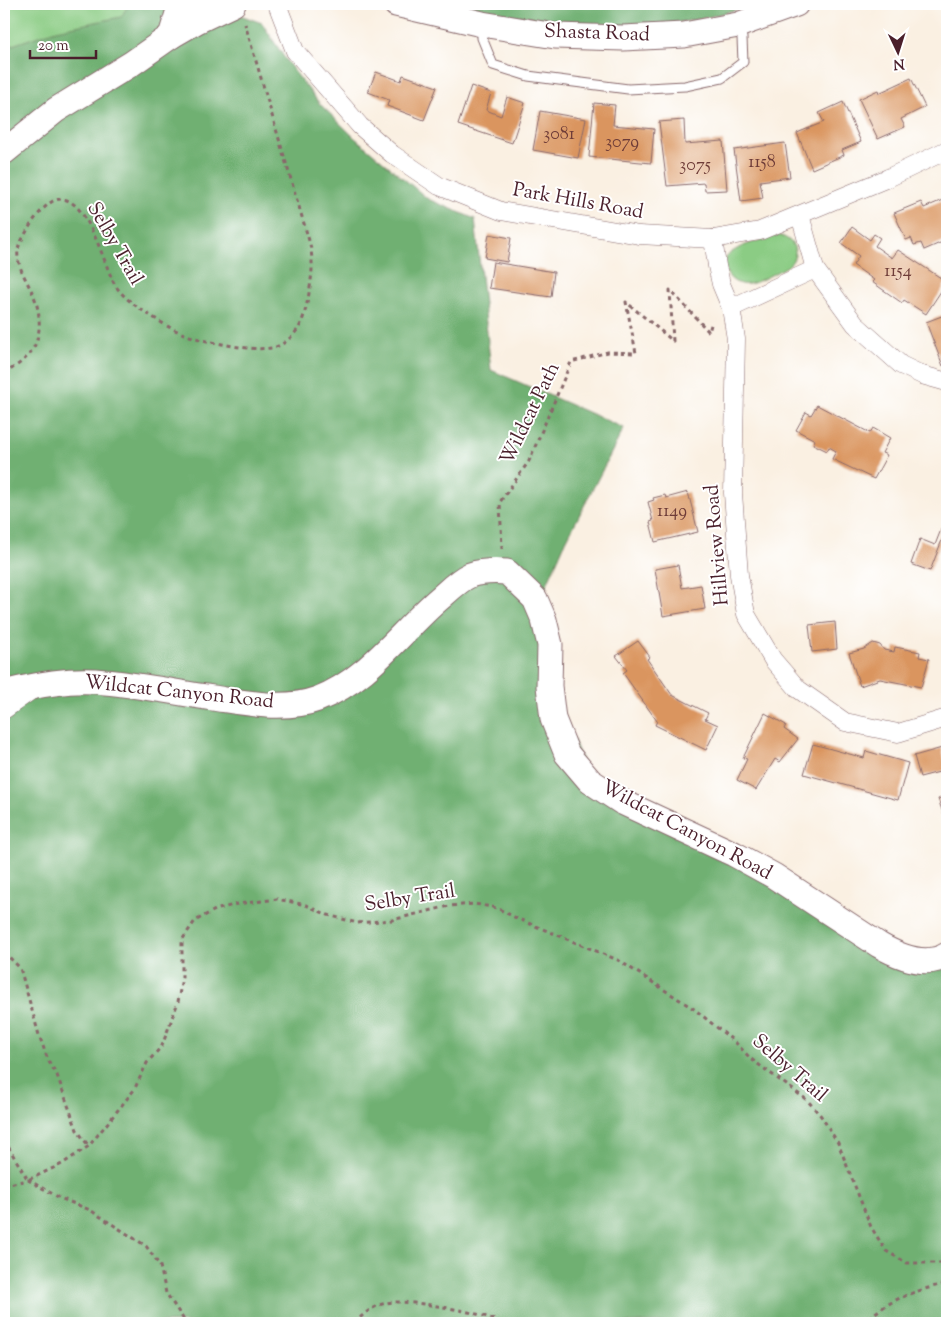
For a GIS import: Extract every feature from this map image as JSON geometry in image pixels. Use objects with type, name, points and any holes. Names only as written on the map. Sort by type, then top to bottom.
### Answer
[{"type":"street","points":[[171,36],[179,10],[178,4]]},
{"type":"street","name":"Park Hills Road","points":[[277,4],[295,51],[360,126],[392,154],[439,186],[500,210],[567,224],[639,235],[713,239],[760,231],[888,178],[947,150]]},
{"type":"street","name":"Shasta Road","points":[[396,4],[482,24],[555,36],[623,38],[684,35],[738,25],[796,4]]},
{"type":"street","points":[[4,152],[56,110],[131,64],[171,36],[197,21],[238,12]]},
{"type":"street","points":[[800,215],[814,269],[855,324],[901,365],[922,375],[947,382]]},
{"type":"street","name":"Hillview Road","points":[[713,239],[721,284],[731,308],[736,339],[733,493],[739,575],[746,614],[773,660],[798,689],[845,722],[898,733],[947,718]]},
{"type":"street","points":[[731,308],[814,269]]},
{"type":"street","name":"Wildcat Canyon Road","points":[[4,693],[39,685],[103,681],[258,705],[292,705],[316,700],[339,690],[377,660],[428,608],[469,576],[495,570],[507,572],[535,599],[544,620],[550,645],[549,686],[553,719],[567,754],[590,781],[622,802],[734,854],[774,876],[895,954],[931,961],[947,955]]},
{"type":"street","points":[[4,710],[39,685]]},
{"type":"lane","points":[[482,24],[482,38],[493,65],[528,76],[628,89],[684,86],[722,78],[743,62],[742,38],[738,25]]},
{"type":"path","name":"Selby Trail","points":[[4,374],[30,354],[40,331],[39,317],[33,294],[19,264],[18,250],[32,223],[46,207],[59,200],[74,204],[94,231],[115,284],[125,297],[168,326],[198,339],[236,346],[272,348],[283,344],[299,328],[303,318],[310,282],[312,263],[310,244],[238,12]]},
{"type":"path","name":"Wildcat Path","points":[[507,572],[502,556],[500,502],[529,461],[571,362],[608,352],[636,353],[626,302],[673,341],[670,290],[709,332],[721,284]]},
{"type":"path","name":"Selby Trail","points":[[4,1185],[28,1180],[62,1164],[88,1146],[124,1104],[134,1090],[147,1063],[162,1046],[178,1002],[182,977],[182,940],[195,921],[214,910],[237,904],[277,899],[306,905],[328,916],[357,923],[392,920],[449,906],[482,906],[497,908],[516,918],[618,960],[694,1009],[735,1042],[751,1059],[807,1100],[821,1116],[838,1143],[871,1228],[886,1251],[907,1263],[947,1263]]},
{"type":"path","points":[[4,952],[20,968],[48,1060],[57,1074],[77,1130],[88,1146]]},
{"type":"path","points":[[4,1140],[28,1180],[60,1198],[90,1210],[146,1246],[160,1266],[166,1293],[186,1323]]},
{"type":"path","points":[[863,1323],[893,1300],[919,1290],[947,1283]]},
{"type":"path","points":[[354,1323],[369,1309],[394,1302],[442,1307],[492,1318],[500,1323]]},
{"type":"green space","points":[[4,4],[178,4],[4,152]]},
{"type":"green space","points":[[129,4],[234,4],[235,13],[262,23],[288,63],[320,104],[355,138],[428,199],[475,219],[491,370],[624,428],[565,543],[541,598],[549,677],[590,781],[879,945],[947,955],[947,1323],[4,1323],[4,48],[56,30],[121,17]]},
{"type":"green space","points":[[451,4],[755,4],[684,22],[618,26],[562,23],[506,15]]},
{"type":"green space","points":[[777,235],[788,239],[794,247],[795,257],[788,266],[749,284],[742,284],[731,279],[727,274],[725,262],[732,252],[748,244]]},
{"type":"building","points":[[376,72],[401,81],[403,75],[437,87],[424,120],[387,106],[389,100],[368,92]]},
{"type":"building","points":[[911,78],[925,107],[901,119],[905,127],[878,139],[859,99],[878,90],[879,93]]},
{"type":"building","points":[[471,86],[491,93],[486,110],[501,116],[507,97],[525,103],[512,143],[458,125]]},
{"type":"building","points":[[843,102],[861,142],[842,150],[844,155],[812,169],[797,133],[824,122],[819,113]]},
{"type":"building","points":[[594,103],[615,105],[613,125],[654,129],[651,163],[589,157]]},
{"type":"building","points":[[540,111],[586,119],[578,158],[533,150]]},
{"type":"building","points":[[684,120],[685,144],[723,141],[727,190],[705,191],[704,183],[667,186],[659,122]]},
{"type":"building","points":[[785,143],[790,177],[760,181],[763,198],[741,201],[734,150]]},
{"type":"building","points":[[947,198],[947,240],[924,250],[921,243],[914,245],[911,238],[906,240],[894,213],[921,202],[924,208]]},
{"type":"building","points":[[852,227],[870,240],[874,234],[880,238],[875,246],[892,258],[898,250],[947,282],[926,314],[904,300],[902,303],[872,282],[874,280],[853,265],[859,256],[841,243]]},
{"type":"building","points":[[489,234],[511,238],[507,262],[485,258]]},
{"type":"building","points":[[493,262],[554,272],[551,297],[489,288]]},
{"type":"building","points":[[947,314],[947,364],[943,366],[926,322]]},
{"type":"building","points":[[817,405],[870,433],[873,428],[890,438],[882,453],[887,455],[874,479],[832,459],[836,451],[829,447],[827,451],[813,444],[815,440],[796,430],[806,412],[811,415]]},
{"type":"building","points":[[688,492],[698,532],[655,542],[650,522],[653,521],[648,502],[654,500],[653,498],[665,495],[666,498]]},
{"type":"building","points":[[942,527],[947,529],[947,541],[942,540],[930,571],[911,564],[920,539],[935,545]]},
{"type":"building","points":[[678,565],[682,588],[701,585],[705,609],[663,616],[655,569]]},
{"type":"building","points":[[835,622],[837,649],[812,652],[809,625]]},
{"type":"building","points":[[638,641],[650,657],[647,659],[672,695],[708,713],[705,719],[718,725],[706,750],[655,725],[657,721],[623,673],[627,670],[616,656]]},
{"type":"building","points":[[873,643],[880,645],[884,650],[894,652],[895,647],[920,652],[919,657],[929,659],[921,687],[880,679],[860,686],[849,653],[864,649]]},
{"type":"building","points":[[765,713],[786,725],[784,729],[798,739],[780,762],[775,759],[756,790],[737,780],[747,759],[743,758]]},
{"type":"building","points":[[813,744],[864,758],[866,751],[908,763],[898,800],[804,774]]},
{"type":"building","points":[[942,748],[947,770],[920,777],[914,756]]},
{"type":"building","points":[[947,795],[947,824],[938,799]]}]
